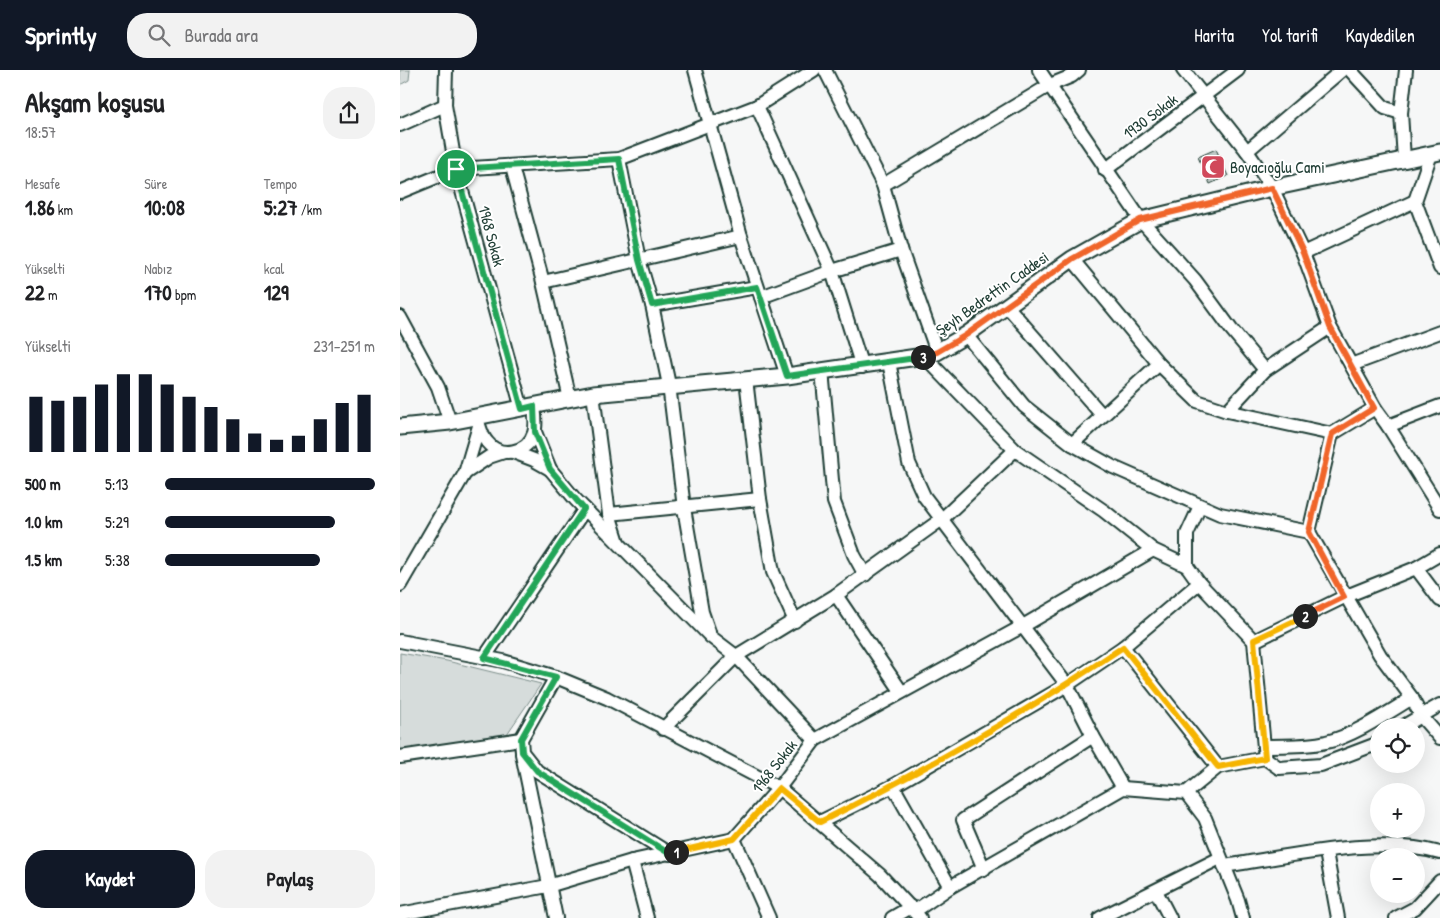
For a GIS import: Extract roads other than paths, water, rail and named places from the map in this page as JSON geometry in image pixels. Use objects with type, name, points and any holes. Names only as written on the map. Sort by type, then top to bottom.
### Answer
[{"type":"main road","name":"Şeyh Bedrettin Caddesi","points":[[400,427],[450,422],[478,422],[528,407],[593,394],[669,385],[787,376],[822,370],[862,367],[931,354],[966,335],[1072,259],[1140,220],[1272,188],[1436,153]]},
{"type":"street","name":"1968 Sokak","points":[[446,70],[446,105],[456,169],[535,432],[550,469],[584,509],[619,545],[711,637],[736,656],[815,740],[779,788],[734,839]]},
{"type":"street","points":[[695,70],[741,236],[787,376]]},
{"type":"street","points":[[400,192],[456,169],[619,159],[757,106],[814,70]]},
{"type":"street","points":[[1039,70],[1140,220],[1194,280],[1265,370]]},
{"type":"street","points":[[1050,85],[1059,70]]},
{"type":"street","points":[[883,185],[1050,85],[1072,76],[1079,70]]},
{"type":"street","points":[[1183,70],[1203,98],[1247,151],[1272,188],[1303,252],[1330,327],[1374,408],[1388,426],[1440,509]]},
{"type":"street","name":"1930 Sokak","points":[[1105,170],[1238,70]]},
{"type":"street","points":[[1247,151],[1342,70]]},
{"type":"street","points":[[1350,70],[1385,108],[1402,113]]},
{"type":"street","points":[[1404,159],[1402,113],[1406,70]]},
{"type":"street","points":[[830,72],[883,185],[931,354],[1015,450],[1104,511],[1153,550],[1187,566],[1199,584],[1254,640],[1265,752],[1279,768],[1321,765],[1370,746]]},
{"type":"street","points":[[400,124],[446,105]]},
{"type":"street","points":[[757,106],[832,271],[862,367]]},
{"type":"street","points":[[1303,252],[1415,201],[1436,153]]},
{"type":"street","points":[[619,159],[639,260],[652,305],[669,385],[684,508],[702,612],[711,637]]},
{"type":"street","points":[[512,167],[543,282],[570,399]]},
{"type":"street","points":[[1415,201],[1437,248],[1440,268]]},
{"type":"street","points":[[543,282],[741,236]]},
{"type":"street","points":[[652,305],[759,292],[901,250]]},
{"type":"street","points":[[1072,259],[1159,364],[1197,401],[1227,411],[1332,434],[1374,408]]},
{"type":"street","points":[[1007,306],[1102,415]]},
{"type":"street","points":[[400,317],[438,387],[450,422]]},
{"type":"street","points":[[1227,411],[1265,370],[1330,327]]},
{"type":"street","points":[[1351,365],[1440,332]]},
{"type":"street","points":[[966,335],[1024,406],[1072,444],[1113,467],[1220,514],[1309,532]]},
{"type":"street","points":[[889,362],[909,463],[924,496],[1067,685],[1093,736],[1123,788]]},
{"type":"street","points":[[1072,444],[1159,364]]},
{"type":"street","points":[[822,370],[834,502],[854,555],[865,575]]},
{"type":"street","points":[[746,379],[760,499],[773,572],[795,621]]},
{"type":"street","points":[[593,394],[609,514],[619,545]]},
{"type":"street","points":[[1388,426],[1440,406]]},
{"type":"street","points":[[478,422],[487,444],[534,460],[550,469]]},
{"type":"street","points":[[400,585],[465,473],[478,422]]},
{"type":"street","points":[[465,473],[488,457],[524,448],[531,441],[535,432]]},
{"type":"street","points":[[1332,434],[1309,532],[1344,597],[1380,655],[1412,698],[1421,716],[1440,738]]},
{"type":"street","points":[[663,729],[736,656],[836,595],[942,519],[1015,450]]},
{"type":"street","points":[[609,514],[760,499]]},
{"type":"street","points":[[1187,566],[1186,534],[1200,506]]},
{"type":"street","points":[[484,658],[584,509]]},
{"type":"street","points":[[815,740],[901,691],[1023,626],[1153,550]]},
{"type":"street","points":[[1254,640],[1344,597],[1416,568],[1440,554]]},
{"type":"street","points":[[1416,568],[1440,600]]},
{"type":"street","points":[[820,822],[893,786],[1067,685],[1123,647],[1199,584]]},
{"type":"street","points":[[836,595],[901,691]]},
{"type":"street","points":[[400,641],[484,658],[556,677],[607,698],[663,729],[779,788],[880,875],[915,912]]},
{"type":"street","points":[[1123,647],[1218,767]]},
{"type":"street","points":[[556,677],[521,745],[556,918]]},
{"type":"street","points":[[892,918],[915,912],[950,887],[1123,788],[1186,793],[1218,767],[1265,752],[1328,742],[1363,726],[1412,698]]},
{"type":"street","points":[[1418,718],[1440,705]]},
{"type":"street","points":[[984,869],[963,820],[1093,736]]},
{"type":"street","points":[[400,757],[521,745]]},
{"type":"street","points":[[521,745],[537,771],[670,854]]},
{"type":"street","points":[[893,786],[950,887]]},
{"type":"street","points":[[1186,793],[1205,818],[1243,918]]},
{"type":"street","points":[[400,914],[548,886],[632,861],[734,839],[769,918]]},
{"type":"street","points":[[1100,918],[1222,862],[1370,848],[1421,848],[1440,853]]},
{"type":"street","points":[[1326,852],[1338,918]]},
{"type":"street","points":[[632,861],[647,918]]},
{"type":"street","points":[[1396,918],[1415,908],[1440,881]]},
{"type":"street","points":[[1156,891],[1170,918]]},
{"type":"place","name":"Boyacıoğlu Cami","points":[[1213,167]]}]
